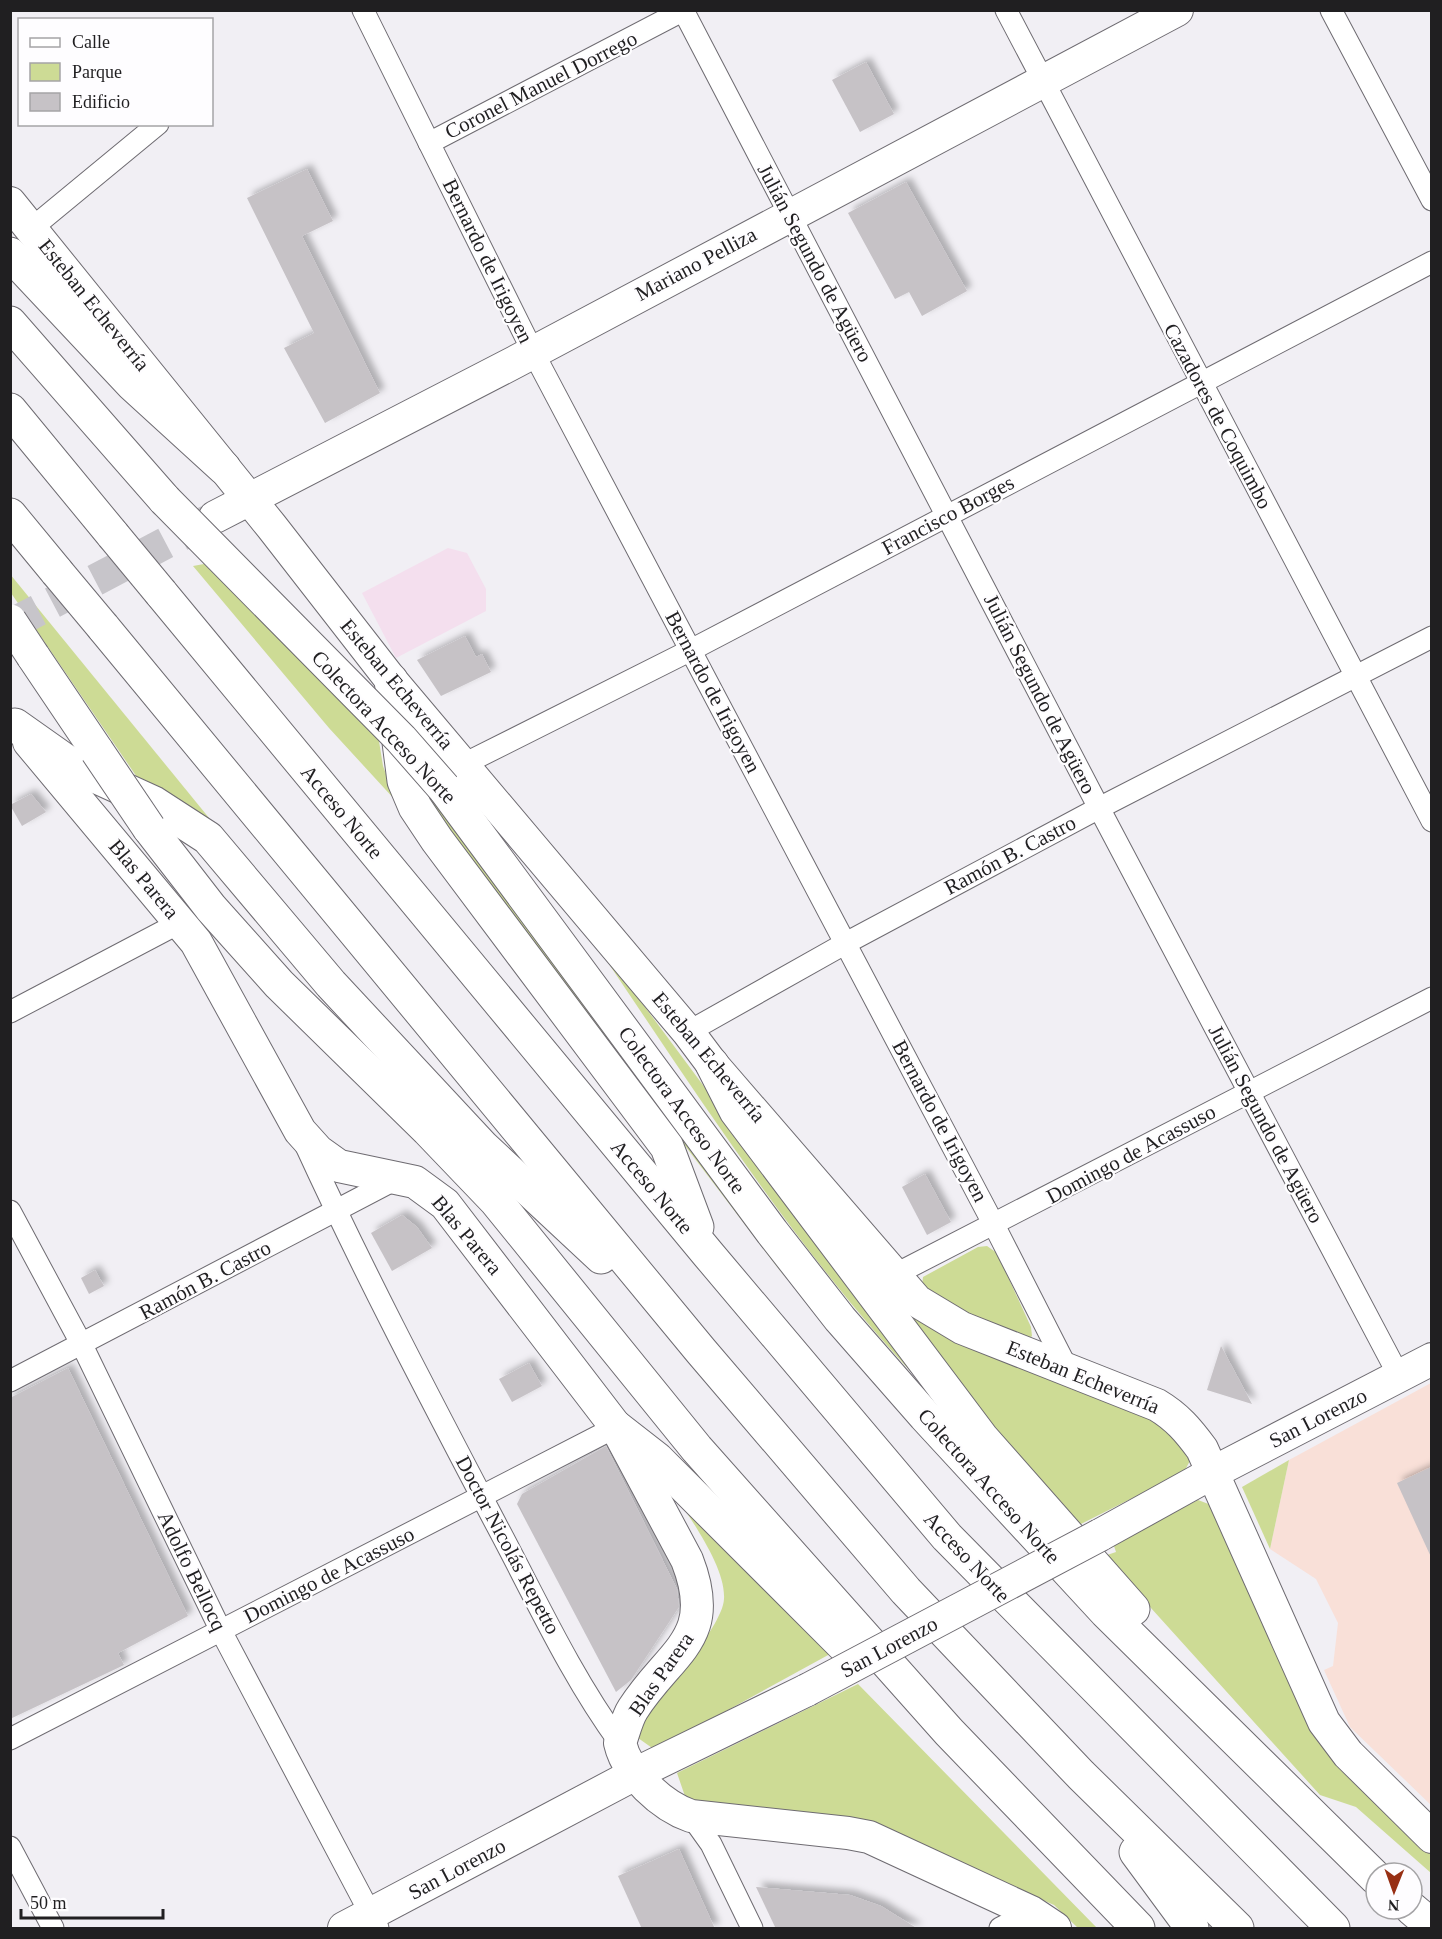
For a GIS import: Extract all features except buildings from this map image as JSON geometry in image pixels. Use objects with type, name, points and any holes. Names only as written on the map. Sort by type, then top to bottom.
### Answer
[{"type":"highway","points":[[10,254],[132,384],[224,468]]},
{"type":"highway","name":"Colectora Acceso Norte","points":[[10,323],[165,500],[378,715],[454,776],[771,1232],[840,1319],[1029,1531],[1122,1628],[1364,1866]]},
{"type":"highway","name":"Acceso Norte","points":[[10,411],[708,1254],[975,1568],[1333,1929]]},
{"type":"highway","points":[[10,515],[701,1351],[906,1591],[1081,1775],[1237,1929]]},
{"type":"highway","points":[[10,621],[149,828],[211,908],[279,984],[428,1130],[496,1202],[697,1449],[949,1732],[1138,1929]]},
{"type":"highway","points":[[391,680],[404,781],[415,807],[437,840],[667,1147],[708,1254]]},
{"type":"highway","points":[[13,723],[73,766],[154,803],[208,838],[331,984],[482,1146],[701,1351]]},
{"type":"highway","points":[[712,1064],[736,1111],[981,1438],[1191,1675],[1280,1786]]},
{"type":"highway","points":[[616,1427],[657,1459],[931,1734],[996,1779]]},
{"type":"highway","points":[[1081,1775],[1192,1929]]},
{"type":"highway","points":[[1304,1901],[1351,1929]]},
{"type":"street","name":"Bernardo de Irigoyen","points":[[363,10],[533,352],[846,943],[1068,1370]]},
{"type":"street","name":"Cazadores de Coquimbo","points":[[1006,10],[1431,821]]},
{"type":"street","name":"Mariano Pelliza","points":[[215,517],[533,352],[788,214],[1176,10]]},
{"type":"street","points":[[1331,10],[1431,200]]},
{"type":"street","name":"Coronel Manuel Dorrego","points":[[429,143],[684,11]]},
{"type":"street","name":"Julián Segundo de Agüero","points":[[684,11],[1099,808],[1399,1376]]},
{"type":"street","points":[[33,228],[156,126]]},
{"type":"street","name":"Esteban Echeverría","points":[[10,202],[391,680],[454,776],[688,1032],[712,1064],[917,1301],[935,1314],[962,1328],[1157,1405],[1174,1415],[1202,1449],[1324,1722],[1348,1754],[1431,1837]]},
{"type":"street","name":"Francisco Borges","points":[[454,776],[1431,262]]},
{"type":"street","name":"Ramón B. Castro","points":[[688,1032],[846,943],[1099,808],[1431,637]]},
{"type":"street","name":"Blas Parera","points":[[13,723],[181,922],[210,963],[300,1131],[318,1151],[339,1166],[373,1175],[416,1182],[430,1191],[459,1219],[616,1427],[687,1560],[695,1581],[699,1602],[697,1621],[685,1642],[632,1710],[620,1743]]},
{"type":"street","points":[[10,1012],[181,922]]},
{"type":"street","name":"Domingo de Acassuso","points":[[894,1275],[1431,998]]},
{"type":"street","name":"Doctor Nicolás Repetto","points":[[300,1131],[336,1210],[481,1496],[593,1707],[620,1743],[637,1773],[660,1800],[674,1810],[691,1816],[711,1844],[752,1929]]},
{"type":"street","name":"Ramón B. Castro","points":[[10,1381],[398,1178]]},
{"type":"street","name":"Adolfo Bellocq","points":[[10,1210],[82,1345],[221,1631],[375,1921]]},
{"type":"street","name":"San Lorenzo","points":[[344,1929],[375,1921],[637,1773],[807,1690],[1212,1473],[1431,1359]]},
{"type":"street","name":"Domingo de Acassuso","points":[[10,1739],[616,1427]]},
{"type":"street","points":[[691,1816],[869,1837],[1043,1920]]},
{"type":"street","points":[[10,1847],[53,1929]]},
{"type":"street","points":[[1000,1929],[1043,1920]]},
{"type":"shaded area","points":[[448,548],[467,553],[486,589],[486,611],[396,658],[362,593]]},
{"type":"shaded area","points":[[1431,1383],[1431,1805],[1350,1727],[1324,1670],[1333,1666],[1338,1623],[1316,1579],[1270,1549],[1289,1460]]},
{"type":"green space","points":[[204,564],[378,735],[383,766],[396,801],[329,728],[193,566]]},
{"type":"green space","points":[[10,574],[298,927],[141,783],[11,593]]},
{"type":"green space","points":[[413,773],[457,826],[787,1280],[428,807]]},
{"type":"green space","points":[[567,902],[934,1396],[833,1282],[786,1220],[740,1157]]},
{"type":"green space","points":[[843,1232],[911,1312],[1153,1419],[1177,1438],[1192,1457],[1184,1472],[1079,1525],[981,1419]]},
{"type":"green space","points":[[987,1246],[997,1253],[1031,1327],[1032,1336],[1028,1340],[929,1296],[922,1286],[923,1277],[978,1247]]},
{"type":"green space","points":[[1289,1460],[1270,1549],[1242,1487]]},
{"type":"green space","points":[[672,1489],[830,1654],[655,1750],[631,1733],[712,1629],[721,1612],[724,1599],[723,1586],[713,1557]]},
{"type":"green space","points":[[1198,1500],[1219,1508],[1320,1730],[1431,1848],[1431,1873],[1424,1867],[1424,1861],[1417,1861],[1356,1807],[1320,1795],[1104,1556],[1116,1552],[1113,1543]]},
{"type":"green space","points":[[858,1684],[1097,1928],[1078,1928],[1054,1905],[876,1826],[687,1802],[677,1773]]},
{"type":"tunnel","points":[[10,625],[215,517]]}]
